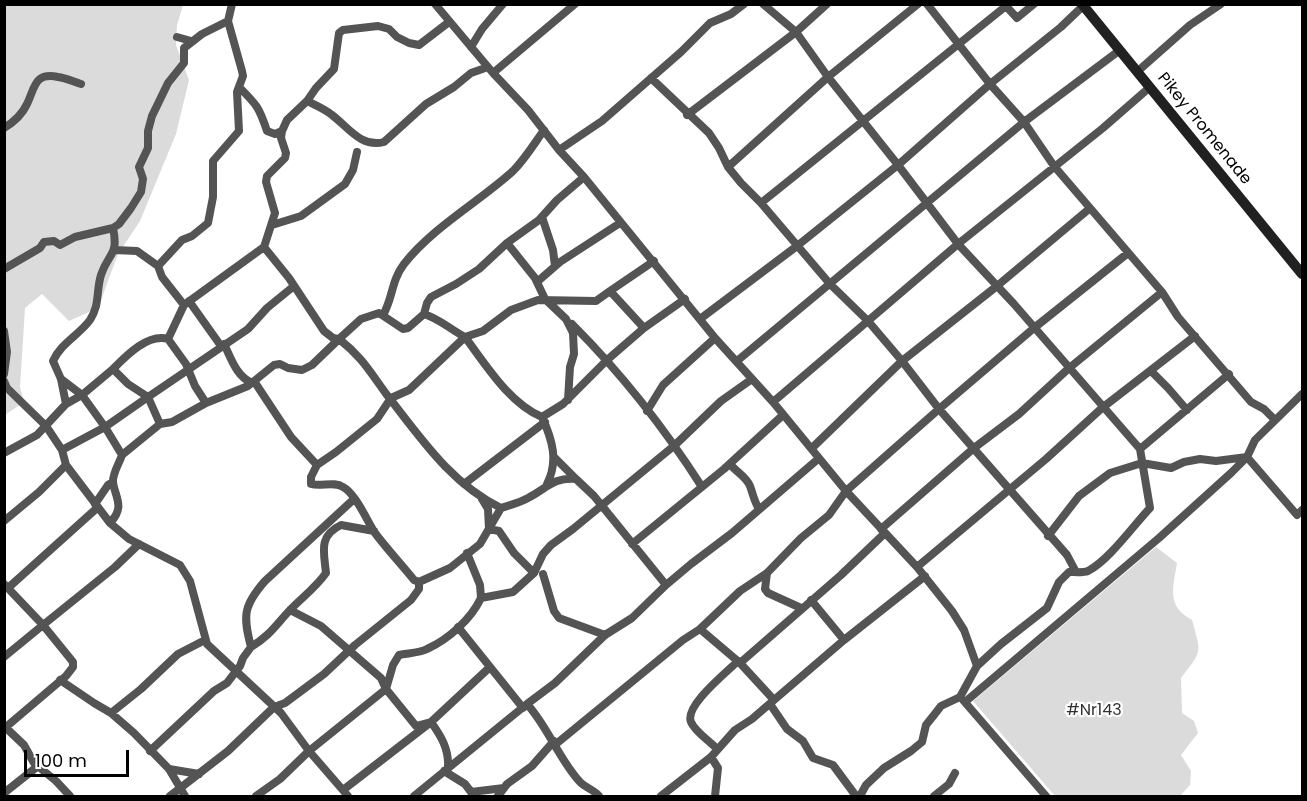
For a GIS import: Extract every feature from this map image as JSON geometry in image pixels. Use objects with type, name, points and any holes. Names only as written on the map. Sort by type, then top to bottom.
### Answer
[{"type":"street","points":[[158,266],[182,240],[192,236],[208,223],[213,196],[213,161],[239,131],[237,92],[243,71],[228,21],[232,4]]},
{"type":"street","points":[[435,4],[490,70],[528,110],[715,338],[812,448],[818,459],[925,576],[964,630],[977,666]]},
{"type":"street","points":[[471,47],[482,29],[503,4]]},
{"type":"street","points":[[307,101],[332,115],[357,137],[378,143],[384,142],[426,104],[454,87],[471,73],[490,70],[575,4]]},
{"type":"street","points":[[559,150],[602,121],[681,52],[710,23],[731,14],[744,4]]},
{"type":"street","points":[[763,4],[796,32],[828,77],[958,244],[1140,449],[1149,508],[1087,572],[1069,572],[1059,582],[1047,608],[977,666],[962,700]]},
{"type":"street","points":[[687,114],[796,32],[827,4]]},
{"type":"street","points":[[728,167],[828,77],[918,4]]},
{"type":"street","points":[[927,4],[990,84],[1024,122],[1054,166],[1089,209],[1162,292],[1178,317],[1251,402],[1264,409],[1275,420]]},
{"type":"street","points":[[761,203],[1006,6],[1017,18],[1034,4]]},
{"type":"street","points":[[1138,71],[1190,25],[1221,4]]},
{"type":"street","points":[[700,318],[797,246],[898,165],[990,84],[1061,27],[1083,5]]},
{"type":"street","name":"Pikey Promenade","points":[[1083,5],[1302,274]]},
{"type":"street","points":[[4,269],[40,248],[44,242],[54,241],[60,245],[75,237],[113,228],[131,208],[141,192],[143,179],[139,167],[148,148],[149,124],[162,94],[183,63],[184,48],[191,41],[228,21]]},
{"type":"street","points":[[168,339],[187,303],[264,247],[275,213],[266,182],[271,170],[285,158],[282,131],[287,120],[307,101],[334,69],[339,46],[338,37],[343,30],[378,26],[389,29],[409,44],[419,45],[449,22]]},
{"type":"street","points":[[177,37],[191,41]]},
{"type":"street","points":[[737,361],[1024,122],[1120,50]]},
{"type":"street","points":[[4,128],[15,122],[27,104],[34,84],[41,78],[56,76],[81,84]]},
{"type":"street","points":[[651,78],[709,133],[728,167],[749,193],[761,203],[830,284],[868,321],[939,409],[1067,555],[1076,572]]},
{"type":"street","points":[[239,87],[256,103],[267,131],[275,134],[282,131]]},
{"type":"street","points":[[773,402],[958,244],[971,236],[1096,134],[1150,87]]},
{"type":"street","points":[[383,315],[388,307],[394,281],[406,261],[444,226],[514,170],[544,130]]},
{"type":"street","points":[[272,225],[302,216],[345,184],[353,170],[357,152]]},
{"type":"street","points":[[110,523],[116,515],[119,499],[113,482],[122,455],[160,424],[172,422],[253,382],[274,364],[302,370],[312,365],[361,319],[376,313],[383,315],[403,329],[408,328],[424,314],[431,297],[473,273],[507,243],[542,217],[557,200],[584,177]]},
{"type":"street","points":[[812,448],[902,361],[1089,209]]},
{"type":"street","points":[[542,217],[553,250],[555,266]]},
{"type":"street","points":[[537,282],[574,252],[621,223]]},
{"type":"street","points":[[66,404],[61,379],[53,361],[65,344],[90,320],[96,308],[101,273],[114,250],[113,228]]},
{"type":"street","points":[[507,243],[537,282],[545,299],[608,360],[675,445],[702,487]]},
{"type":"street","points":[[264,247],[324,331],[333,338],[339,339],[362,359],[428,450],[482,499],[501,508]]},
{"type":"street","points":[[114,250],[134,249],[158,266],[162,277],[223,345],[232,363],[245,380],[253,382],[291,437],[317,465]]},
{"type":"street","points":[[498,796],[555,743],[664,658],[683,640],[700,629],[750,583],[768,573],[801,538],[839,505],[846,491],[1034,328],[1128,254]]},
{"type":"street","points":[[576,479],[565,479],[547,484],[527,499],[501,508],[480,544],[443,573],[420,582],[414,580],[374,531],[367,516],[343,487],[311,484],[311,477],[317,465],[377,419],[391,398],[409,390],[465,337],[483,331],[511,310],[545,299],[596,301],[654,261]]},
{"type":"street","points":[[62,450],[105,427],[252,326],[267,308],[294,286]]},
{"type":"street","points":[[610,291],[644,328]]},
{"type":"street","points":[[717,749],[691,724],[690,717],[693,708],[702,696],[812,600],[974,448],[1019,414],[1068,369],[1162,292]]},
{"type":"street","points":[[464,484],[568,400],[644,328],[685,300]]},
{"type":"street","points":[[424,314],[436,318],[465,337],[508,391],[529,411],[543,420],[551,436],[554,457],[547,484]]},
{"type":"street","points":[[566,319],[573,333],[574,347],[568,400]]},
{"type":"street","points":[[4,331],[7,348],[4,374]]},
{"type":"street","points":[[917,567],[1046,459],[1102,408],[1195,336]]},
{"type":"street","points":[[4,453],[37,435],[66,404],[82,395],[140,345],[163,337],[168,339],[188,368],[206,404]]},
{"type":"street","points":[[647,411],[663,385],[715,338]]},
{"type":"street","points":[[113,369],[128,384],[148,397],[160,424]]},
{"type":"street","points":[[1151,372],[1187,410]]},
{"type":"street","points":[[1140,449],[1229,374]]},
{"type":"street","points":[[61,379],[82,395],[122,455]]},
{"type":"street","points":[[481,598],[513,592],[539,574],[543,555],[551,545],[675,445],[721,400],[752,379]]},
{"type":"street","points":[[4,381],[7,388],[46,426],[62,450],[66,465],[110,523],[129,539],[180,564],[190,580],[205,640],[281,713],[345,794],[430,722],[490,667]]},
{"type":"street","points":[[700,629],[739,662],[772,702],[787,729],[803,741],[813,758],[825,760],[833,765],[858,796],[884,768],[911,752],[922,742],[926,725],[941,706],[962,700],[1159,538],[1247,457],[1255,440],[1302,394]]},
{"type":"street","points":[[632,544],[730,464],[783,415]]},
{"type":"street","points":[[554,457],[587,488],[666,585]]},
{"type":"street","points":[[1048,536],[1062,521],[1079,496],[1110,473],[1142,462],[1171,468],[1184,462],[1200,459],[1216,461],[1247,457]]},
{"type":"street","points":[[1247,457],[1300,515]]},
{"type":"street","points":[[414,796],[549,688],[605,635],[632,618],[666,585],[818,459]]},
{"type":"street","points":[[730,464],[750,486],[752,498],[759,509]]},
{"type":"street","points":[[4,521],[39,492],[66,465]]},
{"type":"street","points":[[70,796],[38,766],[24,745],[5,726],[66,676],[73,667],[73,662],[43,625],[6,586],[96,506],[108,485],[113,482]]},
{"type":"street","points":[[250,647],[245,621],[253,595],[264,581],[354,499]]},
{"type":"street","points":[[482,499],[488,509],[489,529]]},
{"type":"street","points":[[150,751],[214,690],[228,683],[250,647],[271,633],[290,610],[316,587],[326,573],[323,546],[327,534],[341,525],[374,531]]},
{"type":"street","points":[[489,529],[500,531],[514,553],[539,574],[559,618],[605,635]]},
{"type":"street","points":[[4,657],[115,567],[139,544]]},
{"type":"street","points":[[256,796],[280,779],[309,751],[386,689],[393,665],[399,655],[425,651],[444,639],[476,609],[481,598],[480,585],[468,553]]},
{"type":"street","points":[[768,573],[765,589],[768,593]]},
{"type":"street","points":[[661,796],[711,757],[735,730],[752,719],[844,640],[925,576]]},
{"type":"street","points":[[170,796],[228,751],[274,707],[300,694],[411,600],[419,589],[420,582]]},
{"type":"street","points":[[750,583],[801,608]]},
{"type":"street","points":[[812,600],[844,640]]},
{"type":"street","points":[[290,610],[321,626],[381,678],[386,689],[416,726],[430,722]]},
{"type":"street","points":[[458,627],[525,706],[538,716],[581,783],[599,796]]},
{"type":"street","points":[[111,713],[141,689],[178,654],[205,640]]},
{"type":"street","points":[[60,680],[111,713],[169,769],[185,796]]},
{"type":"street","points":[[962,700],[1046,796]]},
{"type":"street","points":[[430,722],[444,742],[449,757],[446,769]]},
{"type":"street","points":[[711,757],[718,768],[714,796]]},
{"type":"street","points":[[4,793],[38,766]]},
{"type":"street","points":[[169,769],[199,774]]},
{"type":"street","points":[[446,769],[465,784],[473,794],[504,788]]},
{"type":"street","points":[[934,796],[949,784],[955,773]]},
{"type":"green space","points":[[5,5],[183,5],[177,25],[176,45],[189,80],[176,134],[140,221],[118,254],[98,308],[69,321],[42,294],[25,308],[20,387],[24,402],[5,415]]},
{"type":"green space","name":"#Nr143","points":[[1156,547],[1177,563],[1173,596],[1178,609],[1192,620],[1198,645],[1197,656],[1181,678],[1182,713],[1194,721],[1198,733],[1181,755],[1191,771],[1190,785],[1180,796],[1055,796],[973,701]]}]
